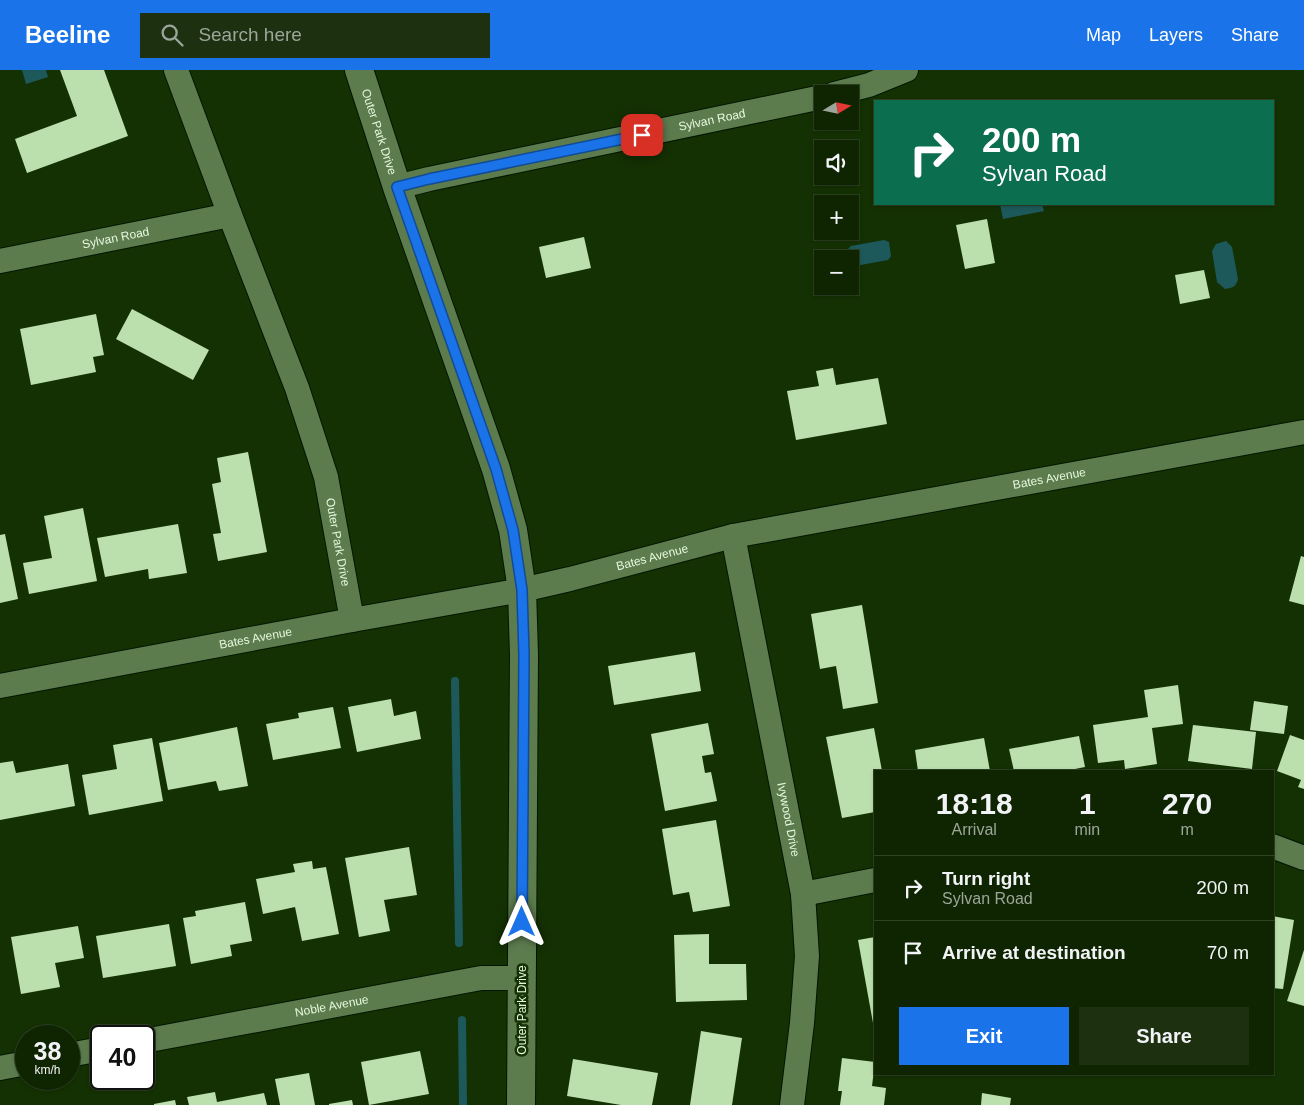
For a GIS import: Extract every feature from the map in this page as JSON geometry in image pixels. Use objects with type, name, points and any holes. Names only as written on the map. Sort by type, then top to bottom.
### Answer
[{"type":"street","name":"Outer Park Drive","points":[[176,70],[297,388],[326,477],[352,620]]},
{"type":"street","name":"Outer Park Drive","points":[[360,70],[397,187],[496,469],[513,530],[522,590],[524,665],[521,1105]]},
{"type":"street","points":[[859,88],[906,70]]},
{"type":"street","name":"Sylvan Road","points":[[397,187],[814,99]]},
{"type":"street","name":"Sylvan Road","points":[[0,261],[230,215]]},
{"type":"street","name":"Bates Avenue","points":[[0,686],[522,590],[733,536],[1304,432]]},
{"type":"street","name":"Ivywood Drive","points":[[733,536],[803,894],[807,956],[802,1023],[792,1105]]},
{"type":"street","points":[[1274,847],[1304,858]]},
{"type":"street","points":[[803,894],[874,880]]},
{"type":"street","name":"Noble Avenue","points":[[155,1039],[481,978],[522,978]]},
{"type":"street","points":[[0,1068],[15,1065]]},
{"type":"water","points":[[22,70],[46,70],[48,77],[26,84]]},
{"type":"water","points":[[1000,205],[1042,205],[1044,211],[1003,219]]},
{"type":"water","points":[[884,240],[889,242],[891,256],[888,260],[859,265],[859,250],[848,250],[851,246]]},
{"type":"water","points":[[1226,241],[1232,247],[1238,279],[1233,287],[1225,289],[1217,282],[1212,251],[1216,244]]},
{"type":"building","points":[[60,70],[104,70],[128,136],[27,173],[15,139],[77,116]]},
{"type":"building","points":[[987,219],[995,263],[965,269],[956,225]]},
{"type":"building","points":[[584,237],[591,268],[546,278],[539,247]]},
{"type":"building","points":[[1204,270],[1210,298],[1180,304],[1175,275]]},
{"type":"building","points":[[132,309],[209,350],[193,380],[116,339]]},
{"type":"building","points":[[96,314],[104,355],[93,357],[96,372],[31,385],[20,329]]},
{"type":"building","points":[[833,368],[836,385],[878,378],[887,424],[796,440],[787,391],[819,386],[816,371]]},
{"type":"building","points":[[248,452],[267,552],[218,561],[213,534],[221,533],[212,484],[221,482],[217,458]]},
{"type":"building","points":[[83,508],[97,581],[29,594],[23,563],[52,558],[44,516]]},
{"type":"building","points":[[178,524],[187,573],[149,579],[148,569],[105,577],[97,538]]},
{"type":"building","points":[[5,534],[18,599],[0,603],[0,535]]},
{"type":"building","points":[[1301,556],[1304,557],[1304,605],[1289,601]]},
{"type":"building","points":[[862,605],[878,703],[843,709],[836,666],[820,669],[811,614]]},
{"type":"building","points":[[695,652],[701,691],[614,705],[608,666]]},
{"type":"building","points":[[1178,685],[1183,724],[1152,728],[1157,764],[1125,769],[1124,760],[1098,763],[1093,725],[1148,717],[1144,690]]},
{"type":"building","points":[[391,699],[394,716],[416,711],[421,739],[357,752],[348,707]]},
{"type":"building","points":[[1254,701],[1288,706],[1284,734],[1250,730]]},
{"type":"building","points":[[333,707],[341,748],[273,760],[266,724],[299,718],[298,713]]},
{"type":"building","points":[[708,723],[714,754],[702,756],[705,773],[711,772],[717,801],[665,811],[651,734]]},
{"type":"building","points":[[1193,725],[1256,732],[1252,769],[1188,761]]},
{"type":"building","points":[[237,727],[248,786],[219,791],[216,781],[168,790],[159,743]]},
{"type":"building","points":[[874,728],[882,770],[874,770],[874,812],[842,818],[826,737]]},
{"type":"building","points":[[1290,735],[1304,740],[1304,789],[1298,787],[1301,780],[1277,771]]},
{"type":"building","points":[[1079,736],[1085,767],[1070,770],[1014,770],[1009,749]]},
{"type":"building","points":[[152,738],[163,801],[89,815],[82,775],[117,769],[113,745]]},
{"type":"building","points":[[984,738],[990,770],[918,770],[915,750]]},
{"type":"building","points":[[13,761],[16,773],[68,764],[75,806],[0,820],[0,763]]},
{"type":"building","points":[[716,820],[730,906],[693,912],[689,892],[673,895],[662,829]]},
{"type":"building","points":[[409,847],[417,895],[384,900],[390,931],[359,937],[345,858]]},
{"type":"building","points":[[312,861],[313,869],[326,867],[339,934],[302,941],[295,907],[263,914],[256,879],[295,872],[293,864]]},
{"type":"building","points":[[245,902],[252,941],[230,945],[232,956],[191,964],[183,918],[196,916],[195,911]]},
{"type":"building","points":[[1274,916],[1294,920],[1283,989],[1274,988]]},
{"type":"building","points":[[169,924],[176,966],[103,978],[96,936]]},
{"type":"building","points":[[78,926],[84,958],[55,963],[60,987],[21,994],[11,937]]},
{"type":"building","points":[[709,934],[709,964],[746,964],[747,1000],[676,1002],[674,935]]},
{"type":"building","points":[[874,937],[874,1023],[873,1023],[858,940]]},
{"type":"building","points":[[1304,950],[1304,1006],[1287,1001]]},
{"type":"building","points":[[701,1031],[742,1038],[732,1105],[690,1105]]},
{"type":"building","points":[[420,1051],[429,1094],[369,1105],[361,1062]]},
{"type":"building","points":[[842,1058],[874,1062],[872,1086],[886,1088],[884,1105],[840,1105],[842,1091],[838,1091]]},
{"type":"building","points":[[573,1059],[658,1073],[652,1105],[621,1105],[567,1096]]},
{"type":"building","points":[[309,1073],[315,1105],[280,1105],[275,1079]]},
{"type":"building","points":[[215,1092],[217,1102],[264,1093],[267,1105],[189,1105],[187,1097]]},
{"type":"building","points":[[982,1093],[1011,1098],[1010,1105],[981,1105]]},
{"type":"building","points":[[175,1100],[176,1105],[154,1105],[154,1104]]},
{"type":"building","points":[[352,1100],[353,1105],[329,1105],[329,1104]]},
{"type":"waterway","points":[[455,681],[459,943]]},
{"type":"waterway","points":[[462,1020],[463,1105]]},
{"type":"route","points":[[522,922],[524,655],[522,590],[513,530],[496,469],[397,187],[642,135]]}]
